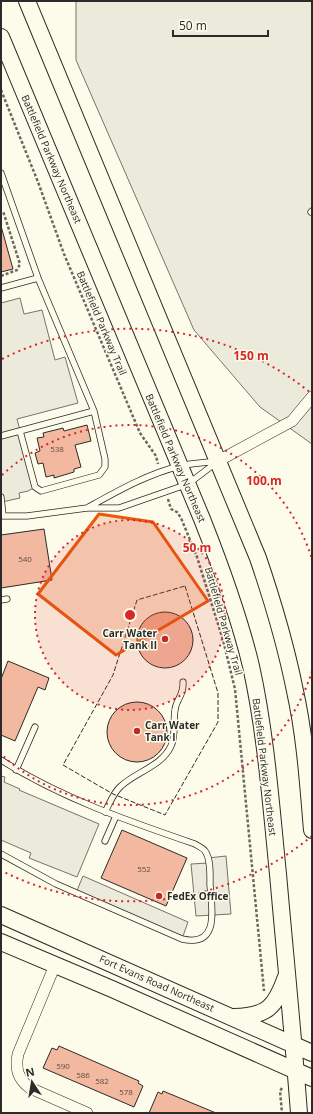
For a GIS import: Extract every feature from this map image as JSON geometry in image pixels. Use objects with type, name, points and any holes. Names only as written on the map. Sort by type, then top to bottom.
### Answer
[{"type":"main road","points":[[27,1],[258,558],[283,639],[295,692],[304,748],[312,830]]},
{"type":"main road","name":"Battlefield Parkway Northeast","points":[[1,37],[188,484],[232,598],[252,673],[264,743],[294,1045],[299,1113]]},
{"type":"main road","name":"Fort Evans Road Northeast","points":[[1,915],[234,1017],[312,1053]]},
{"type":"main road","points":[[1,942],[312,1078]]},
{"type":"main road","points":[[234,1017],[251,1016],[263,1013],[281,992],[287,974]]},
{"type":"street","points":[[218,461],[292,421],[312,397]]},
{"type":"street","points":[[55,965],[18,1054],[16,1064],[18,1074],[23,1082],[30,1088],[87,1113]]},
{"type":"lane","points":[[1,173],[38,278],[94,411],[105,460],[105,467],[99,475],[41,491],[35,487],[20,431]]},
{"type":"lane","points":[[1,288],[38,278]]},
{"type":"lane","points":[[1,436],[94,411]]},
{"type":"lane","points":[[87,508],[114,492],[160,473],[180,466],[218,461]]},
{"type":"lane","points":[[1,497],[2,516],[27,516],[87,508],[119,508],[188,484],[218,461]]},
{"type":"lane","points":[[105,812],[113,794],[120,786],[156,764],[167,754],[172,745],[175,708],[184,690],[183,682]]},
{"type":"lane","points":[[16,770],[35,727]]},
{"type":"lane","points":[[1,760],[16,770],[55,791],[105,812],[195,844],[205,851],[208,863],[213,918],[210,929],[205,935],[191,941],[182,939],[56,884],[1,854]]},
{"type":"lane","points":[[105,841],[116,816]]},
{"type":"path","name":"Battlefield Parkway Trail","points":[[1,90],[38,182],[64,254],[140,433],[156,456],[160,473]]},
{"type":"path","points":[[1,276],[17,270],[20,264],[3,210]]},
{"type":"path","name":"Battlefield Parkway Trail","points":[[166,492],[171,509],[177,512],[181,518],[197,557],[226,653],[235,689],[264,986],[262,997]]},
{"type":"path","points":[[282,1088],[280,1091],[282,1113]]},
{"type":"highlighted area","points":[[99,514],[153,522],[208,601],[116,655],[38,594]]},
{"type":"shaded area","points":[[76,1],[312,1],[312,444],[260,407],[194,330],[76,60]]},
{"type":"shaded area","points":[[20,298],[24,314],[42,310],[55,360],[65,357],[78,403],[17,419],[35,487],[28,491],[19,493],[20,498],[2,502],[1,303]]},
{"type":"shaded area","points":[[1,776],[5,777],[4,782],[20,789],[19,790],[99,824],[77,877],[29,858],[31,853],[1,840]]},
{"type":"shaded area","points":[[226,856],[231,914],[196,916],[191,864],[208,863],[208,858]]},
{"type":"shaded area","points":[[83,876],[188,922],[182,939],[76,893]]},
{"type":"building","points":[[1,226],[13,269],[1,272]]},
{"type":"building","points":[[87,425],[91,441],[75,445],[81,467],[74,469],[74,472],[54,478],[54,475],[46,477],[43,463],[38,464],[35,453],[40,451],[37,438],[44,437],[43,433],[63,428],[64,431]]},
{"type":"building","points":[[44,529],[52,580],[1,588],[1,535]]},
{"type":"building","name":"Carr Water Tank II","points":[[160,612],[170,612],[185,620],[191,629],[193,640],[191,651],[185,660],[170,668],[160,668],[149,663],[142,656],[137,645],[137,635],[142,624],[149,617]]},
{"type":"building","points":[[8,661],[49,678],[45,690],[38,687],[15,741],[1,735],[1,679]]},
{"type":"building","name":"Carr Water Tank I","points":[[137,702],[153,707],[158,711],[162,716],[167,732],[162,748],[158,753],[153,757],[137,762],[121,757],[116,753],[112,748],[107,732],[112,716],[116,711],[121,707]]},
{"type":"building","points":[[122,830],[187,858],[166,906],[101,878]]},
{"type":"building","points":[[59,1046],[139,1081],[138,1083],[143,1086],[134,1107],[43,1068],[52,1048],[57,1050]]},
{"type":"building","points":[[163,1091],[216,1113],[149,1113],[158,1092],[162,1094]]},
{"type":"fence","points":[[185,586],[218,693],[218,722],[165,815],[113,794],[63,765],[113,675],[137,600],[185,586]]},
{"type":"place","name":"Carr Water Tank II","points":[[165,639]]},
{"type":"place","name":"Carr Water Tank I","points":[[137,731]]},
{"type":"place","name":"FedEx Office","points":[[159,896]]}]
